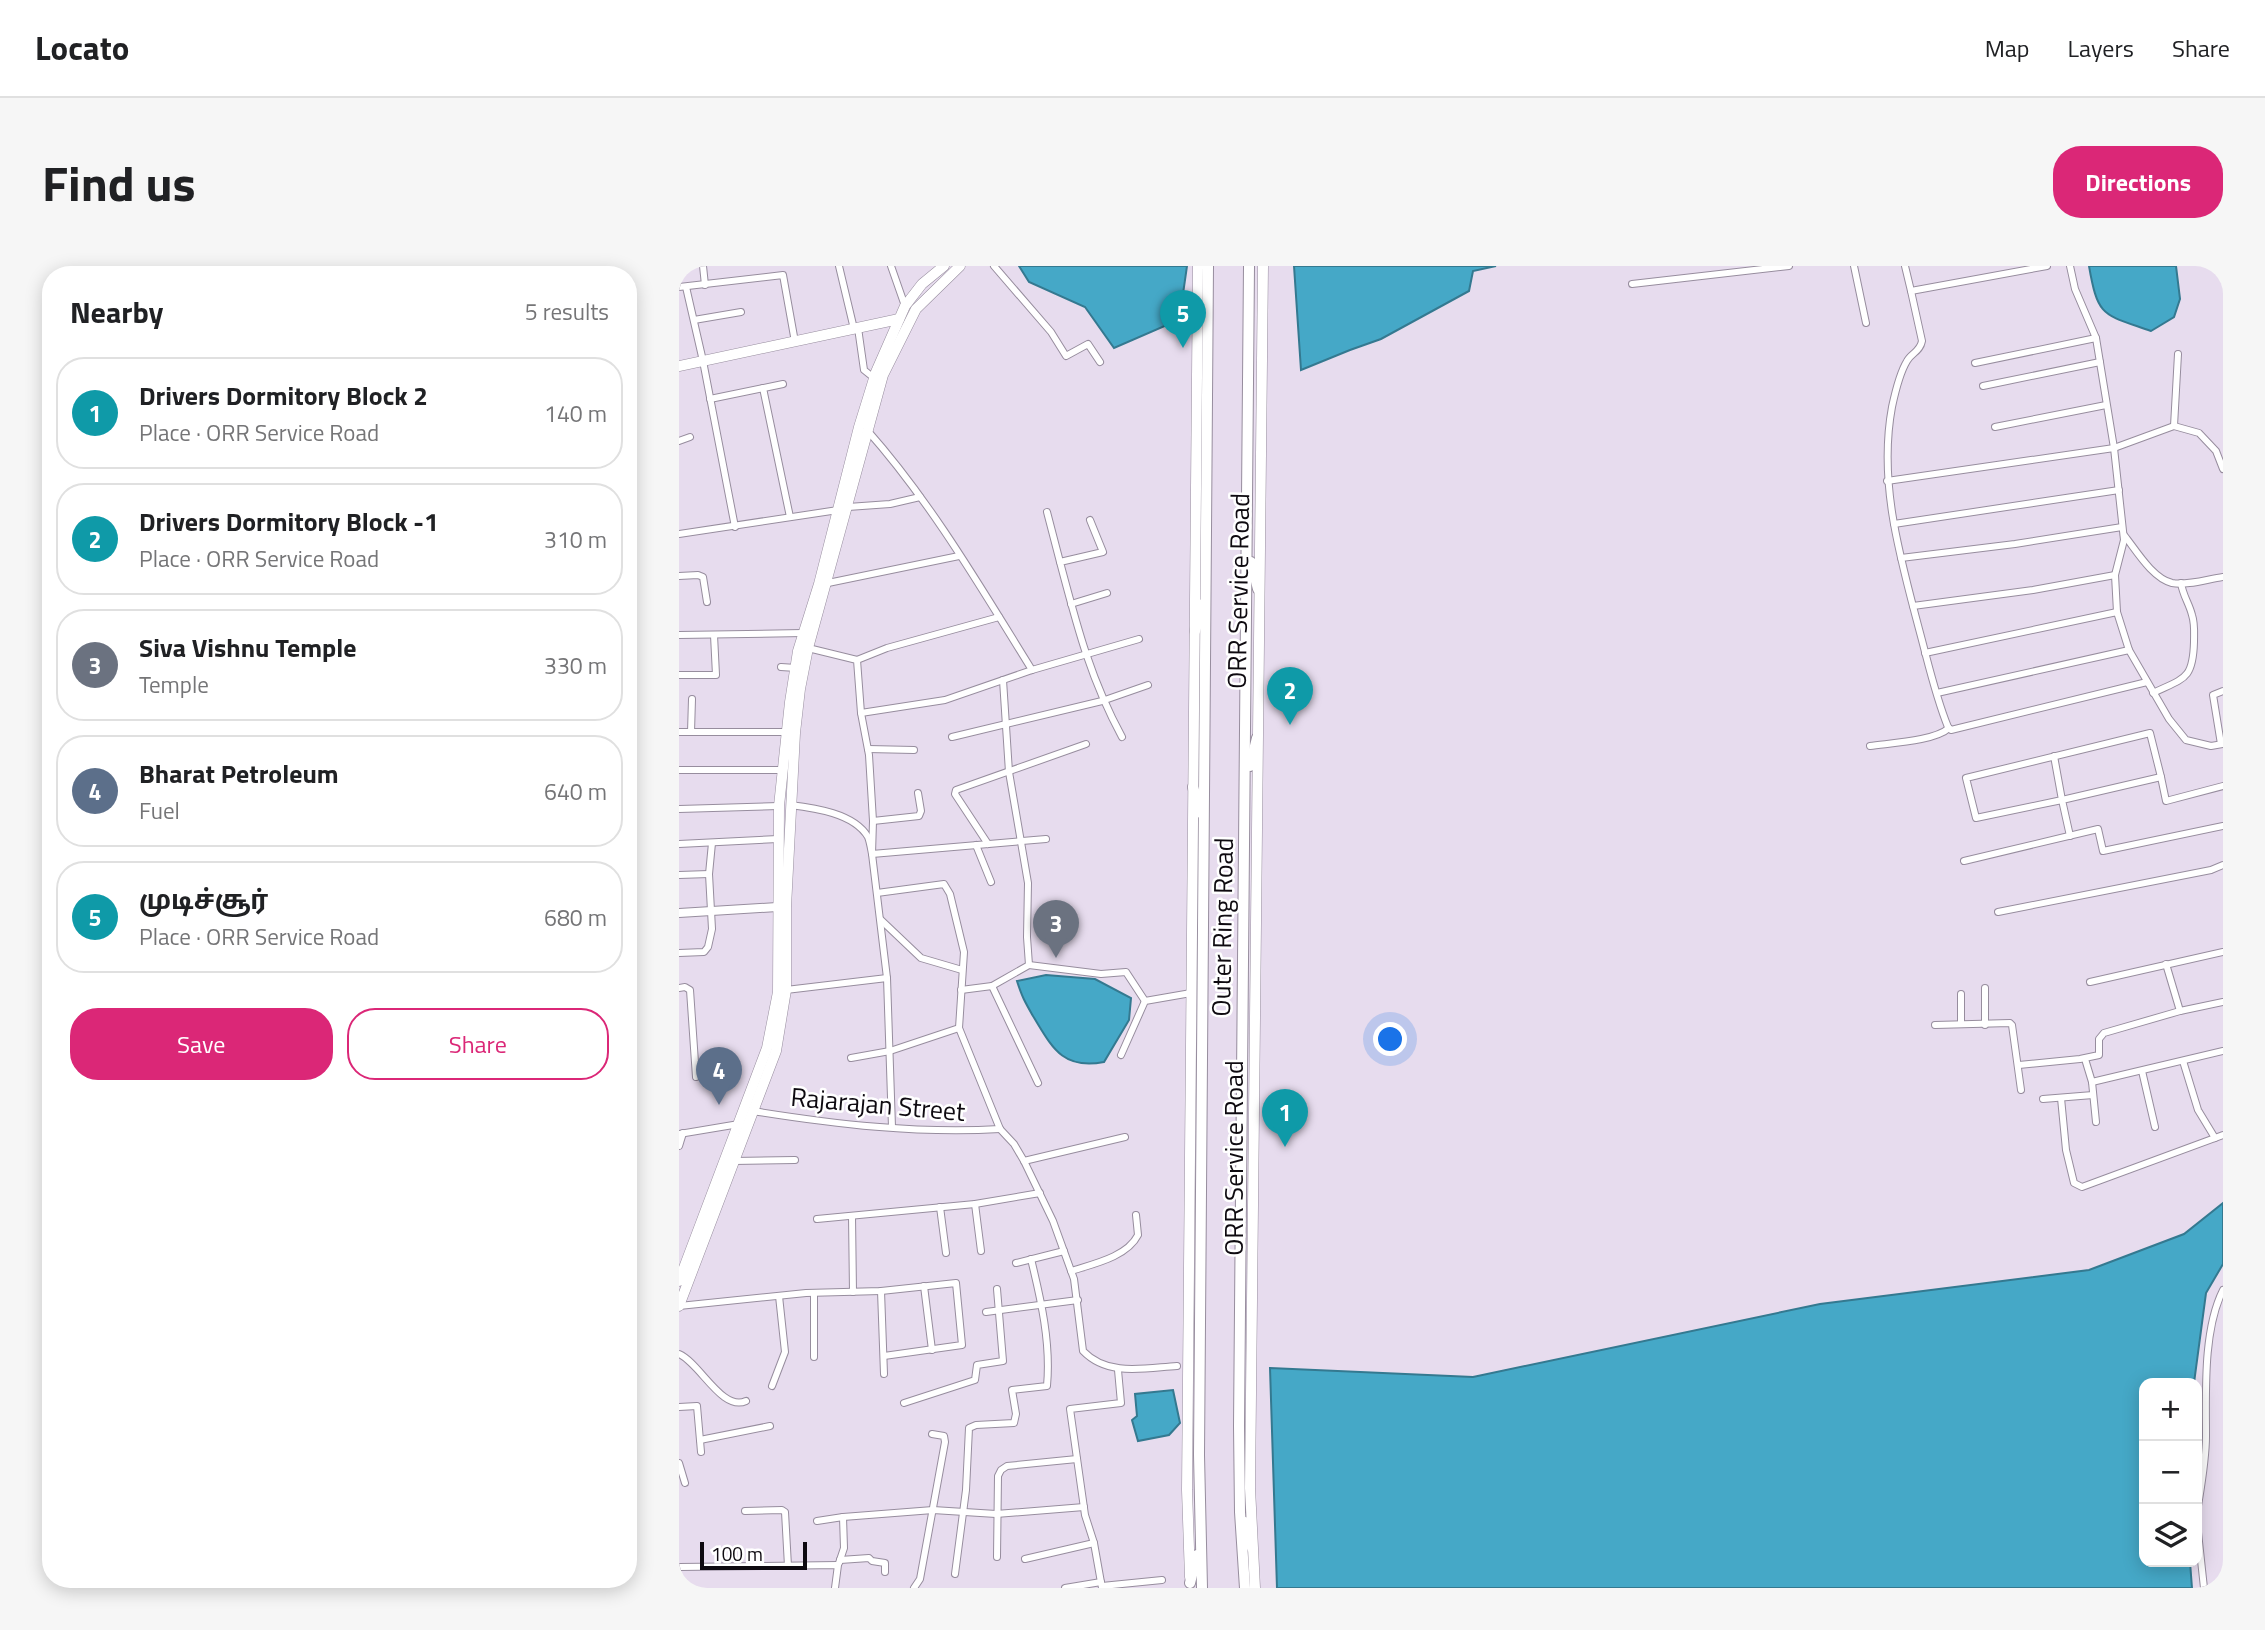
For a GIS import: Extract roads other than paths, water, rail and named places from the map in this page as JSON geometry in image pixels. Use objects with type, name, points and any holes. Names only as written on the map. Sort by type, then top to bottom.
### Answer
[{"type":"highway","name":"Outer Ring Road","points":[[1202,1588],[1200,1539],[1208,266]]},
{"type":"highway","name":"Outer Ring Road","points":[[1245,1588],[1240,1506],[1249,266]]},
{"type":"highway","points":[[1247,546],[1258,589]]},
{"type":"highway","points":[[1195,631],[1206,593]]},
{"type":"highway","points":[[1246,784],[1257,738]]},
{"type":"highway","points":[[1193,787],[1205,826]]},
{"type":"highway","points":[[1240,1506],[1252,1548]]},
{"type":"highway","points":[[1191,1586],[1200,1539]]},
{"type":"main road","points":[[863,428],[902,323],[905,306],[922,284],[944,266]]},
{"type":"main road","points":[[749,1110],[768,1048],[778,992],[778,839],[800,689],[808,648],[828,583],[874,378],[902,323],[960,266]]},
{"type":"main road","name":"ORR Service Road","points":[[1191,1586],[1187,1478],[1198,266]]},
{"type":"main road","name":"ORR Service Road","points":[[1255,1588],[1250,1488],[1263,266]]},
{"type":"main road","points":[[679,366],[856,328],[902,323]]},
{"type":"main road","points":[[679,1281],[683,1256],[776,1051],[786,990],[782,770],[803,633],[843,508]]},
{"type":"main road","points":[[679,1306],[733,1161],[743,1125]]},
{"type":"street","points":[[703,266],[705,285]]},
{"type":"street","points":[[782,266],[795,342]]},
{"type":"street","points":[[839,266],[864,370],[874,378]]},
{"type":"street","points":[[891,266],[901,302],[905,306]]},
{"type":"street","points":[[994,266],[1051,332],[1066,356],[1088,344],[1100,362]]},
{"type":"street","points":[[1632,284],[1789,266]]},
{"type":"street","points":[[1854,266],[1866,323]]},
{"type":"street","points":[[1905,266],[1923,341],[1921,347],[1907,359],[1893,404],[1889,426],[1887,481],[1913,606],[1949,728]]},
{"type":"street","points":[[1911,291],[2047,266]]},
{"type":"street","points":[[2070,266],[2074,289],[2096,338],[2114,448],[2124,540],[2115,575],[2117,612],[2129,650],[2169,719],[2186,740],[2211,746],[2222,744],[2213,695],[2223,691]]},
{"type":"street","points":[[735,527],[703,361],[683,287],[783,275]]},
{"type":"street","points":[[694,320],[741,312]]},
{"type":"street","points":[[1975,363],[2096,338]]},
{"type":"street","points":[[2174,426],[2178,354]]},
{"type":"street","points":[[1983,386],[2100,362]]},
{"type":"street","points":[[710,399],[783,384]]},
{"type":"street","points":[[763,388],[790,517]]},
{"type":"street","points":[[1995,427],[2106,405]]},
{"type":"street","points":[[1887,481],[2114,448],[2174,426],[2199,433],[2216,451],[2223,468]]},
{"type":"street","points":[[863,428],[896,463],[920,497],[1032,670]]},
{"type":"street","points":[[679,441],[690,437]]},
{"type":"street","points":[[1894,524],[2119,490]]},
{"type":"street","points":[[679,534],[843,508],[890,504],[920,497]]},
{"type":"street","points":[[1047,512],[1085,654],[1102,701],[1122,737]]},
{"type":"street","points":[[1060,562],[1103,552],[1090,520]]},
{"type":"street","points":[[1901,558],[2123,531]]},
{"type":"street","points":[[2123,531],[2161,578],[2181,583],[2223,577]]},
{"type":"street","points":[[828,583],[958,556]]},
{"type":"street","points":[[1913,606],[2033,590],[2115,575]]},
{"type":"street","points":[[679,576],[703,577],[707,601]]},
{"type":"street","points":[[2153,693],[2182,679],[2194,662],[2195,622],[2184,600],[2181,583]]},
{"type":"street","points":[[1072,604],[1107,593]]},
{"type":"street","points":[[1926,653],[2117,612]]},
{"type":"street","points":[[808,648],[857,660],[887,648],[999,617]]},
{"type":"street","points":[[679,635],[803,633]]},
{"type":"street","points":[[679,675],[716,675],[714,635]]},
{"type":"street","points":[[861,713],[945,700],[1032,670],[1139,639]]},
{"type":"street","points":[[1937,693],[2129,650]]},
{"type":"street","points":[[857,660],[861,713],[868,749],[873,854],[887,978],[892,1127]]},
{"type":"street","points":[[781,667],[796,668]]},
{"type":"street","points":[[1003,680],[1009,772],[1028,883],[1029,965]]},
{"type":"street","points":[[1949,728],[1951,730],[2147,682]]},
{"type":"street","points":[[952,737],[1102,701],[1148,685]]},
{"type":"street","points":[[691,732],[692,699]]},
{"type":"street","points":[[1870,746],[1931,736],[1947,732],[1949,728]]},
{"type":"street","points":[[679,732],[787,732]]},
{"type":"street","points":[[2161,777],[1976,818],[1966,778],[2150,733],[2161,777],[2166,801],[2223,786]]},
{"type":"street","points":[[988,844],[955,794],[956,790],[1086,744]]},
{"type":"street","points":[[868,749],[914,750]]},
{"type":"street","points":[[2053,757],[2070,836]]},
{"type":"street","points":[[679,770],[782,770]]},
{"type":"street","points":[[873,821],[919,816],[921,810],[918,793]]},
{"type":"street","points":[[679,809],[784,805],[828,810],[852,823],[867,836],[873,854]]},
{"type":"street","points":[[1964,861],[2098,829],[2103,852],[2223,826]]},
{"type":"street","points":[[679,844],[778,839]]},
{"type":"street","points":[[873,854],[1046,839]]},
{"type":"street","points":[[679,953],[704,952],[708,947],[712,929],[709,874],[712,843]]},
{"type":"street","points":[[976,845],[991,882]]},
{"type":"street","points":[[1998,912],[2211,870],[2223,865]]},
{"type":"street","points":[[679,875],[709,874]]},
{"type":"street","points":[[877,893],[944,884],[950,894],[964,952],[959,1028],[1000,1129],[1014,1144],[1024,1161],[1064,1251],[1078,1300],[1083,1351],[1118,1370],[1177,1366]]},
{"type":"street","points":[[679,913],[777,907]]},
{"type":"street","points":[[880,918],[921,958],[962,971]]},
{"type":"street","points":[[2090,982],[2223,952]]},
{"type":"street","points":[[2166,964],[2180,1011]]},
{"type":"street","points":[[961,990],[992,986],[1029,965],[1101,974],[1126,972],[1145,1001]]},
{"type":"street","points":[[786,990],[887,978]]},
{"type":"street","points":[[992,986],[1038,1083]]},
{"type":"street","points":[[679,988],[690,990],[696,1077]]},
{"type":"street","points":[[1985,988],[1985,1025]]},
{"type":"street","points":[[1145,1001],[1191,993]]},
{"type":"street","points":[[1961,994],[1961,1024]]},
{"type":"street","points":[[1121,1055],[1145,1001]]},
{"type":"street","points":[[2019,1065],[2085,1059],[2099,1055],[2099,1039],[2104,1033],[2180,1011],[2223,1002]]},
{"type":"street","points":[[1935,1026],[2013,1025],[2021,1090]]},
{"type":"street","points":[[851,1058],[890,1051],[959,1028]]},
{"type":"street","points":[[2092,1082],[2223,1051]]},
{"type":"street","points":[[2085,1059],[2092,1082],[2096,1122]]},
{"type":"street","points":[[2183,1061],[2198,1110],[2219,1136],[2223,1147]]},
{"type":"street","points":[[2142,1071],[2155,1128]]},
{"type":"street","points":[[2043,1099],[2093,1095]]},
{"type":"street","points":[[2061,1098],[2066,1150],[2077,1186],[2082,1187],[2219,1136]]},
{"type":"street","name":"Rajarajan Street","points":[[749,1110],[797,1118],[892,1127],[962,1132],[1000,1129]]},
{"type":"street","points":[[679,1146],[681,1134],[743,1125]]},
{"type":"street","points":[[1024,1161],[1125,1137]]},
{"type":"street","points":[[733,1161],[795,1160]]},
{"type":"street","points":[[817,1219],[975,1204],[1040,1194]]},
{"type":"street","points":[[975,1204],[981,1251]]},
{"type":"street","points":[[940,1207],[946,1253]]},
{"type":"street","points":[[1071,1271],[1108,1258],[1130,1246],[1138,1235],[1136,1215]]},
{"type":"street","points":[[852,1216],[853,1292]]},
{"type":"street","points":[[1016,1263],[1064,1251]]},
{"type":"street","points":[[955,1574],[968,1472],[969,1428],[976,1425],[1014,1423],[1016,1415],[1012,1390],[1047,1386],[1043,1306],[1031,1259]]},
{"type":"street","points":[[679,1306],[814,1293],[881,1292],[954,1282],[957,1286],[963,1342],[960,1346],[884,1356]]},
{"type":"street","points":[[924,1286],[932,1350]]},
{"type":"street","points":[[904,1403],[975,1380],[977,1365],[1003,1361],[997,1289]]},
{"type":"street","points":[[2198,1504],[2205,1464],[2204,1402],[2210,1337],[2223,1290]]},
{"type":"street","points":[[881,1292],[884,1374]]},
{"type":"street","points":[[814,1293],[814,1357]]},
{"type":"street","points":[[772,1385],[785,1352],[779,1296]]},
{"type":"street","points":[[986,1312],[1078,1300]]},
{"type":"street","points":[[679,1354],[693,1363],[727,1400],[739,1403],[746,1401]]},
{"type":"street","points":[[1102,1585],[1084,1507],[1070,1409],[1121,1403],[1118,1370]]},
{"type":"street","points":[[679,1408],[697,1406],[701,1452]]},
{"type":"street","points":[[700,1440],[770,1426]]},
{"type":"street","points":[[914,1588],[920,1578],[946,1437],[932,1434]]},
{"type":"street","points":[[997,1557],[997,1476],[1001,1469],[1007,1466],[1076,1459]]},
{"type":"street","points":[[679,1463],[685,1483]]},
{"type":"street","points":[[817,1521],[933,1510],[996,1514],[1084,1507]]},
{"type":"street","points":[[745,1511],[785,1511],[787,1566]]},
{"type":"street","points":[[835,1588],[844,1548],[843,1517]]},
{"type":"street","points":[[1025,1559],[1094,1544]]},
{"type":"street","points":[[679,1567],[787,1566],[869,1558],[885,1563],[885,1572]]},
{"type":"street","points":[[2202,1567],[2204,1588]]},
{"type":"street","points":[[1065,1588],[1162,1580]]},
{"type":"water","points":[[1019,266],[1187,266],[1183,294],[1167,325],[1114,348],[1085,307],[1029,282]]},
{"type":"water","points":[[1294,266],[1496,266],[1473,271],[1469,291],[1381,339],[1301,370]]},
{"type":"water","points":[[2089,266],[2176,266],[2180,299],[2174,317],[2151,331],[2113,317],[2100,305]]},
{"type":"water","points":[[1046,975],[1095,979],[1131,998],[1129,1020],[1104,1062],[1078,1063],[1068,1059],[1060,1054],[1046,1037],[1026,1003],[1017,981]]},
{"type":"water","points":[[2223,1203],[2223,1264],[2206,1293],[2195,1378],[2139,1378],[2139,1567],[2190,1567],[2192,1588],[1277,1588],[1270,1368],[1473,1377],[1820,1304],[2089,1270],[2184,1234]]},
{"type":"water","points":[[1173,1390],[1180,1423],[1169,1435],[1138,1441],[1132,1420],[1137,1416],[1135,1394]]},
{"type":"place","name":"முடிச்சூர்","points":[[1183,348]]},
{"type":"place","name":"Drivers Dormitory Block -1","points":[[1290,725]]},
{"type":"place","name":"Siva Vishnu Temple","points":[[1056,958]]},
{"type":"place","name":"Bharat Petroleum","points":[[719,1105]]},
{"type":"place","name":"Drivers Dormitory Block 2","points":[[1285,1147]]}]
